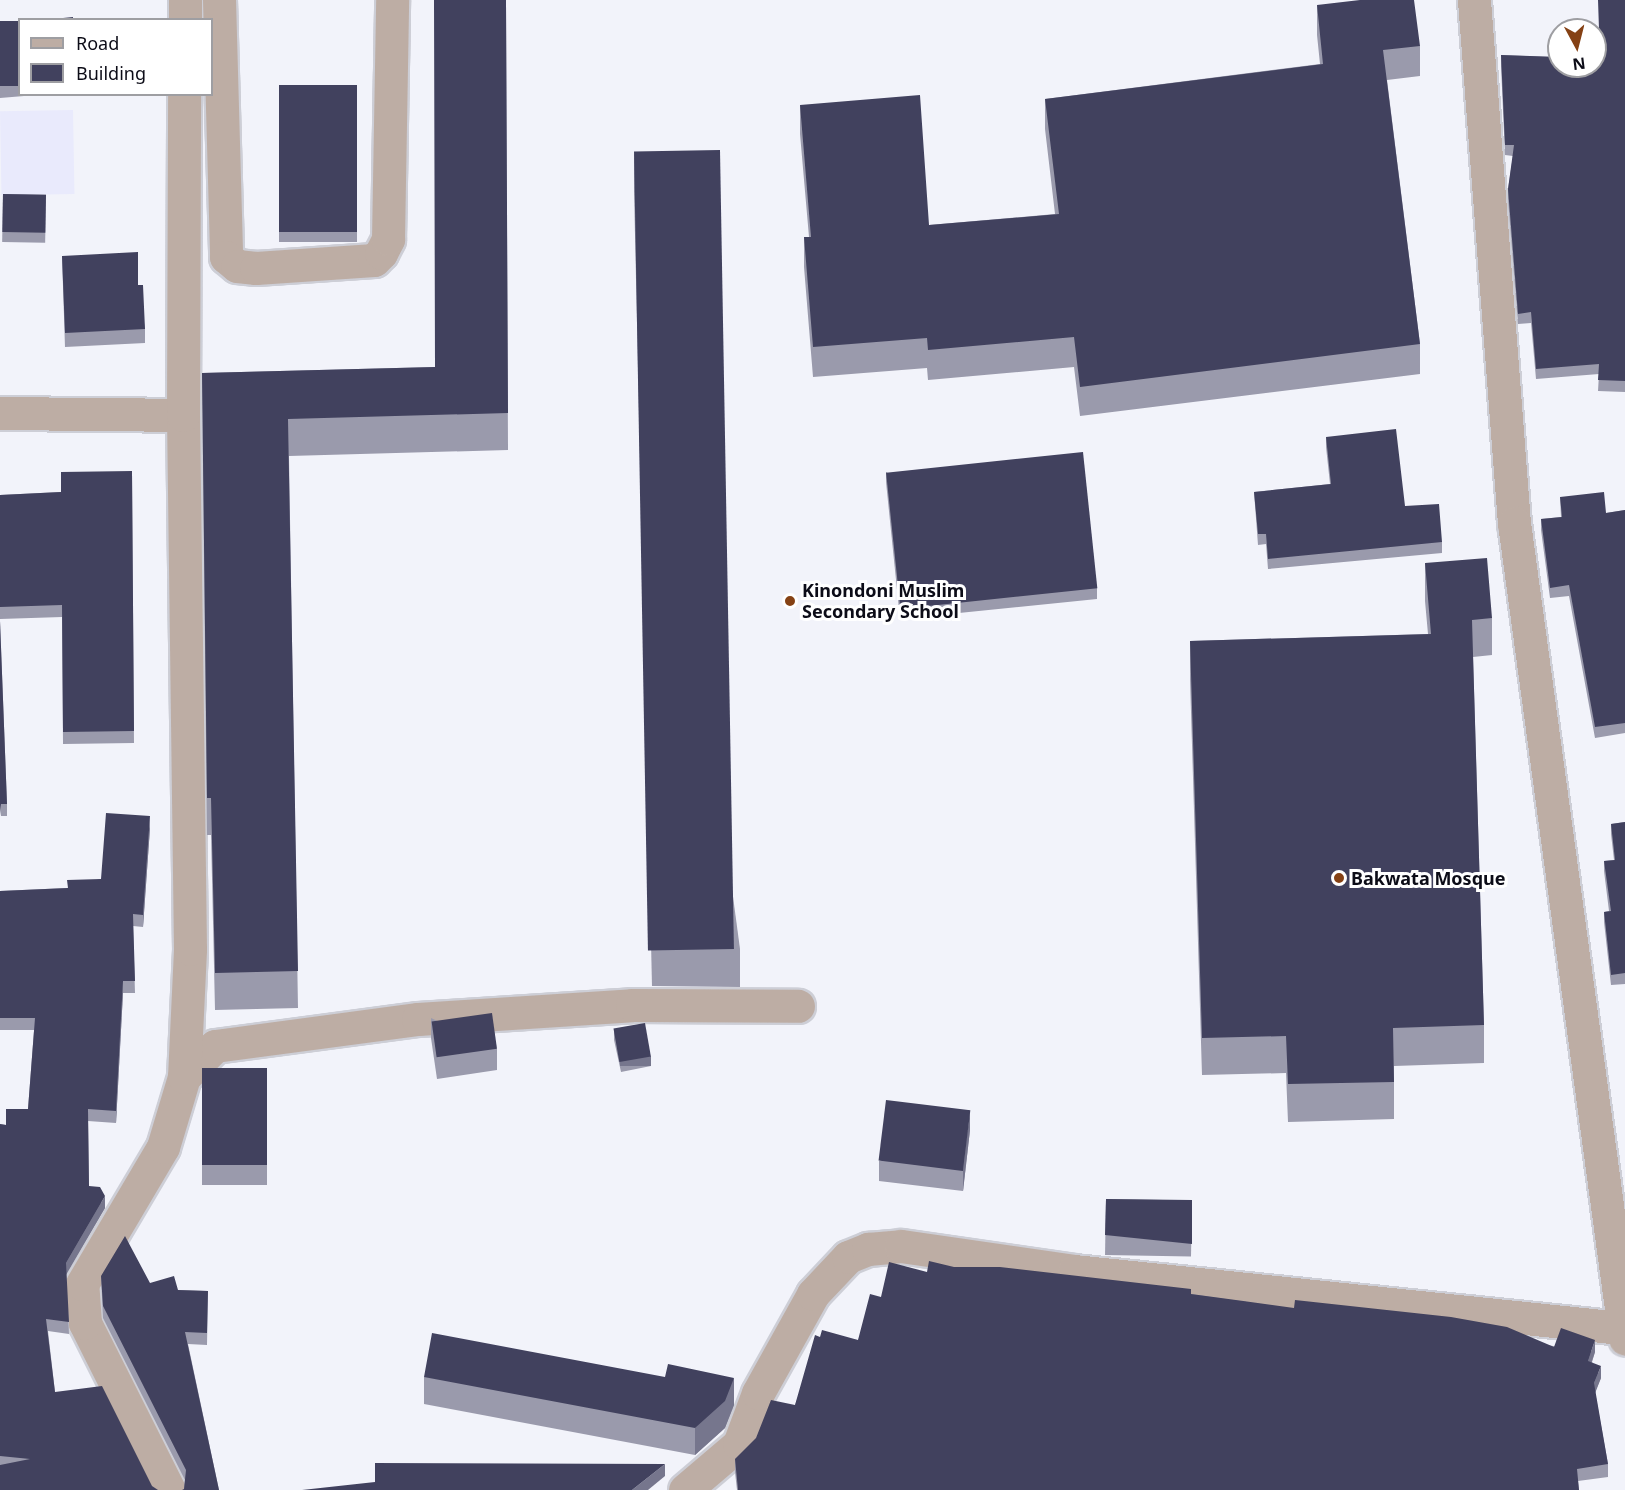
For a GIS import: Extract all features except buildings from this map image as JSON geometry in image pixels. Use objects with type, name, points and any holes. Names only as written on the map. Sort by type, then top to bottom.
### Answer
[{"type":"street","points":[[185,0],[185,18]]},
{"type":"street","points":[[219,0],[226,257],[237,266],[256,268],[374,260],[381,253],[388,239],[393,0]]},
{"type":"street","points":[[685,1490],[739,1444],[758,1393],[813,1294],[848,1257],[868,1249],[901,1246],[1074,1271],[1623,1333],[1514,523],[1474,0]]},
{"type":"street","points":[[169,1490],[85,1323],[82,1284],[163,1147],[184,1077],[190,949],[183,415],[184,96]]},
{"type":"street","points":[[0,413],[183,415]]},
{"type":"street","points":[[184,1077],[215,1046],[418,1019],[632,1005],[798,1006]]},
{"type":"shaded area","points":[[73,110],[74,194],[1,195],[0,111]]},
{"type":"place","name":"Kinondoni Muslim Secondary School","points":[[790,601]]},
{"type":"place","name":"Bakwata Mosque","points":[[1339,878]]}]
